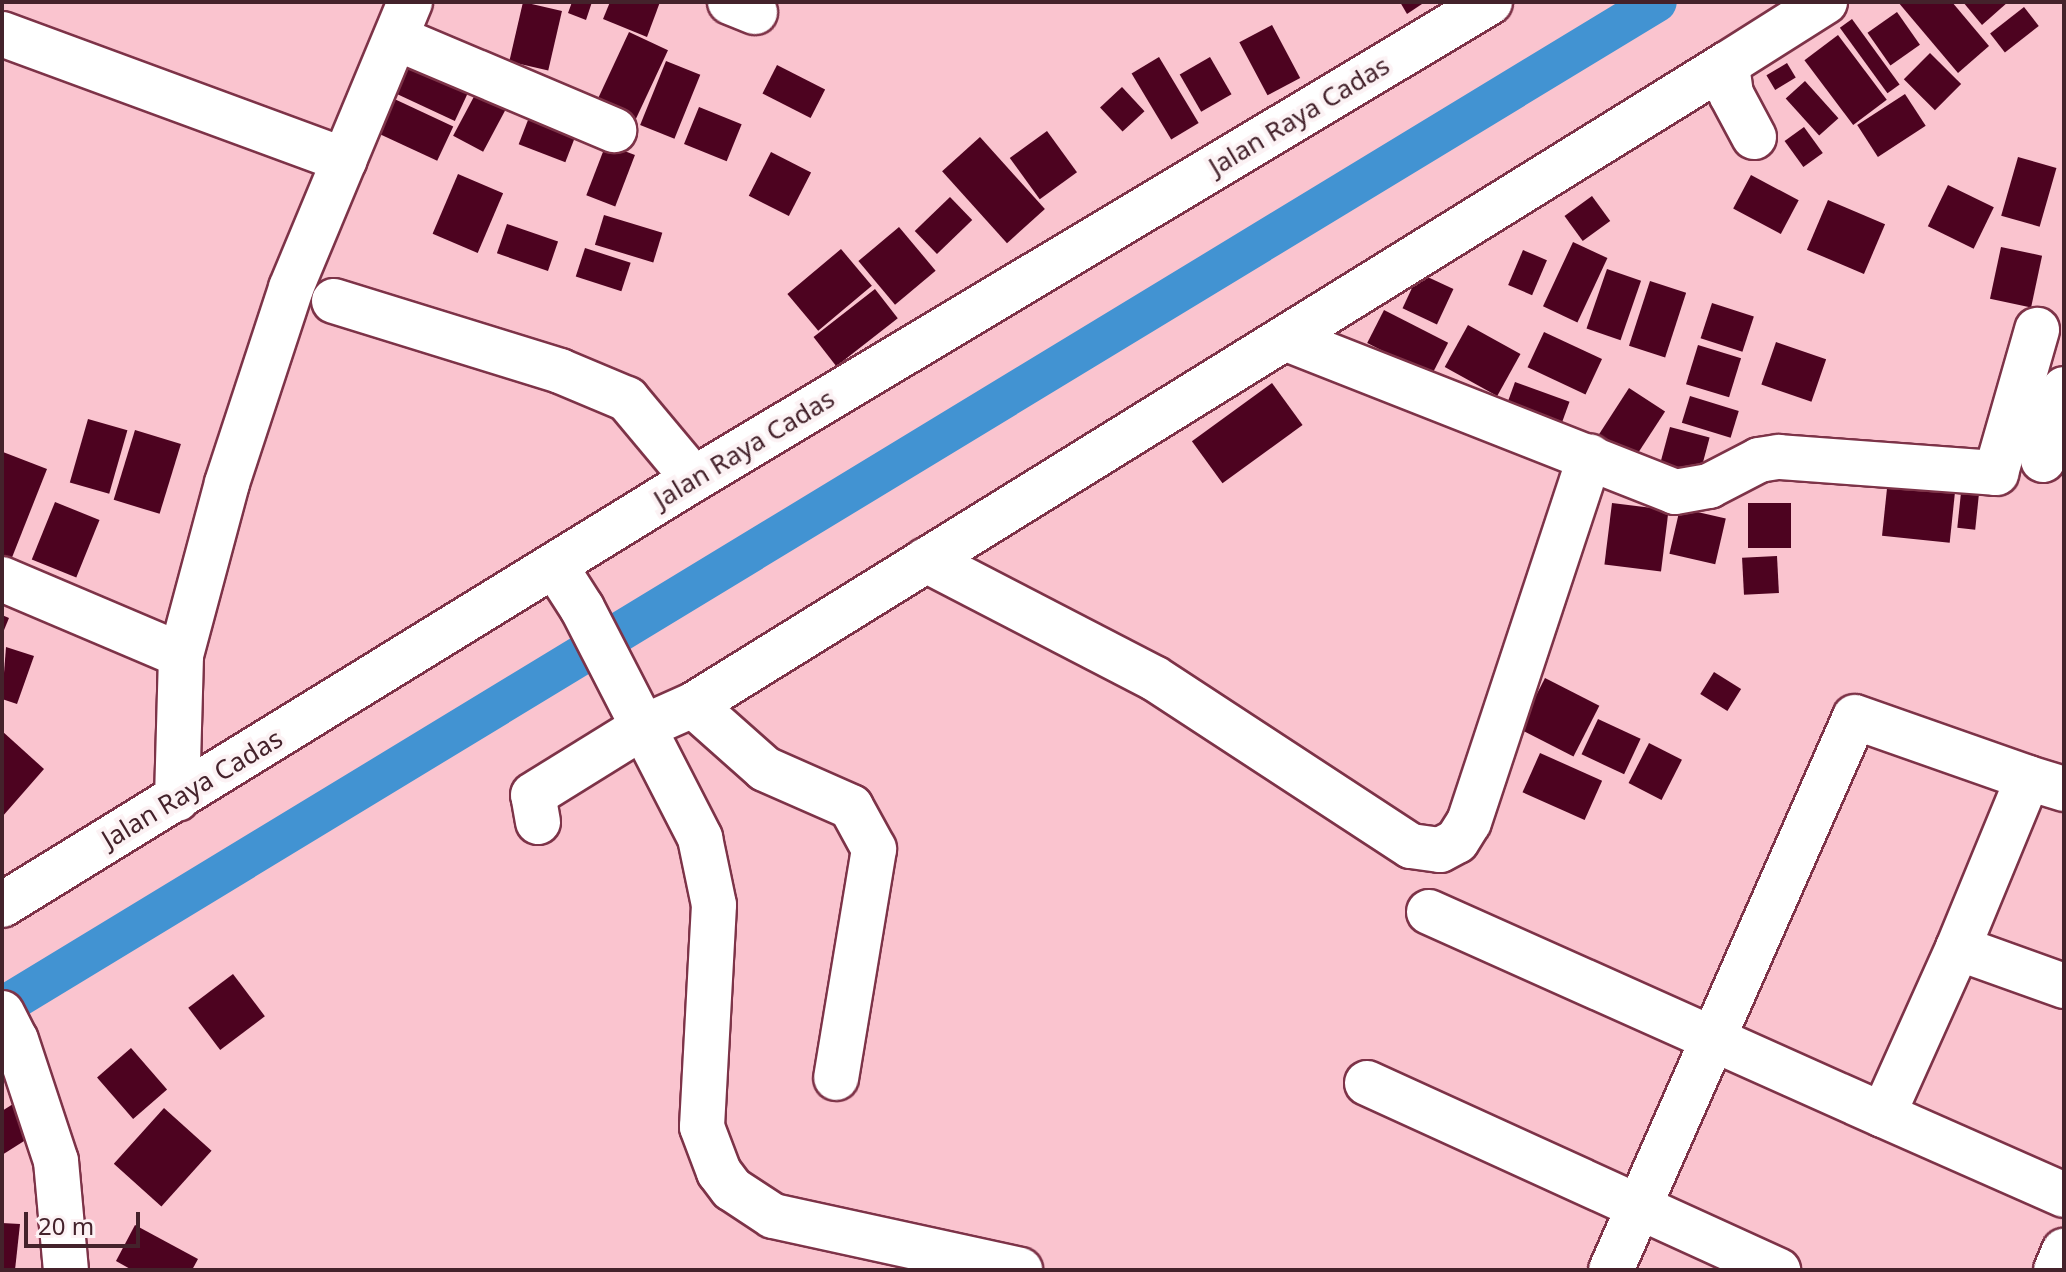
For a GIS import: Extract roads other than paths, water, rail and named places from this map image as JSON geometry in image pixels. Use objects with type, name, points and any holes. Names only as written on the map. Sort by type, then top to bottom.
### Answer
[{"type":"street","name":"Jalan Raya Cadas","points":[[2,905],[694,479],[1490,2]]},
{"type":"street","points":[[538,822],[533,795],[633,711],[693,705],[1287,339],[1825,2]]},
{"type":"street","points":[[177,799],[181,655],[227,483],[281,318],[403,20],[614,130]]},
{"type":"street","points":[[2,34],[345,160]]},
{"type":"street","points":[[1727,64],[1731,94],[1754,137]]},
{"type":"street","points":[[334,301],[560,371],[627,399],[694,479]]},
{"type":"street","points":[[1287,339],[1675,492],[1709,486],[1759,460],[1779,457],[1996,473],[2006,454],[2037,330]]},
{"type":"street","points":[[2043,460],[2064,389]]},
{"type":"street","points":[[926,560],[1154,678],[1411,846],[1440,850],[1457,841],[1469,822],[1590,457]]},
{"type":"street","points":[[555,566],[582,608],[700,838],[714,905],[702,1127],[719,1172],[739,1195],[773,1216],[1020,1270]]},
{"type":"street","points":[[2,579],[181,655]]},
{"type":"street","points":[[693,705],[765,769],[851,807],[874,849],[836,1078]]},
{"type":"street","points":[[1611,1270],[1855,717],[2046,783],[1958,948],[1883,1115]]},
{"type":"street","points":[[1429,912],[2064,1195]]},
{"type":"street","points":[[1958,948],[2064,986]]},
{"type":"street","points":[[10,1043],[56,1161],[66,1270]]},
{"type":"street","points":[[1367,1083],[1638,1209],[1778,1270]]},
{"type":"street","points":[[2056,1270],[2064,1251]]},
{"type":"waterway","points":[[2,1007],[1657,2]]}]
